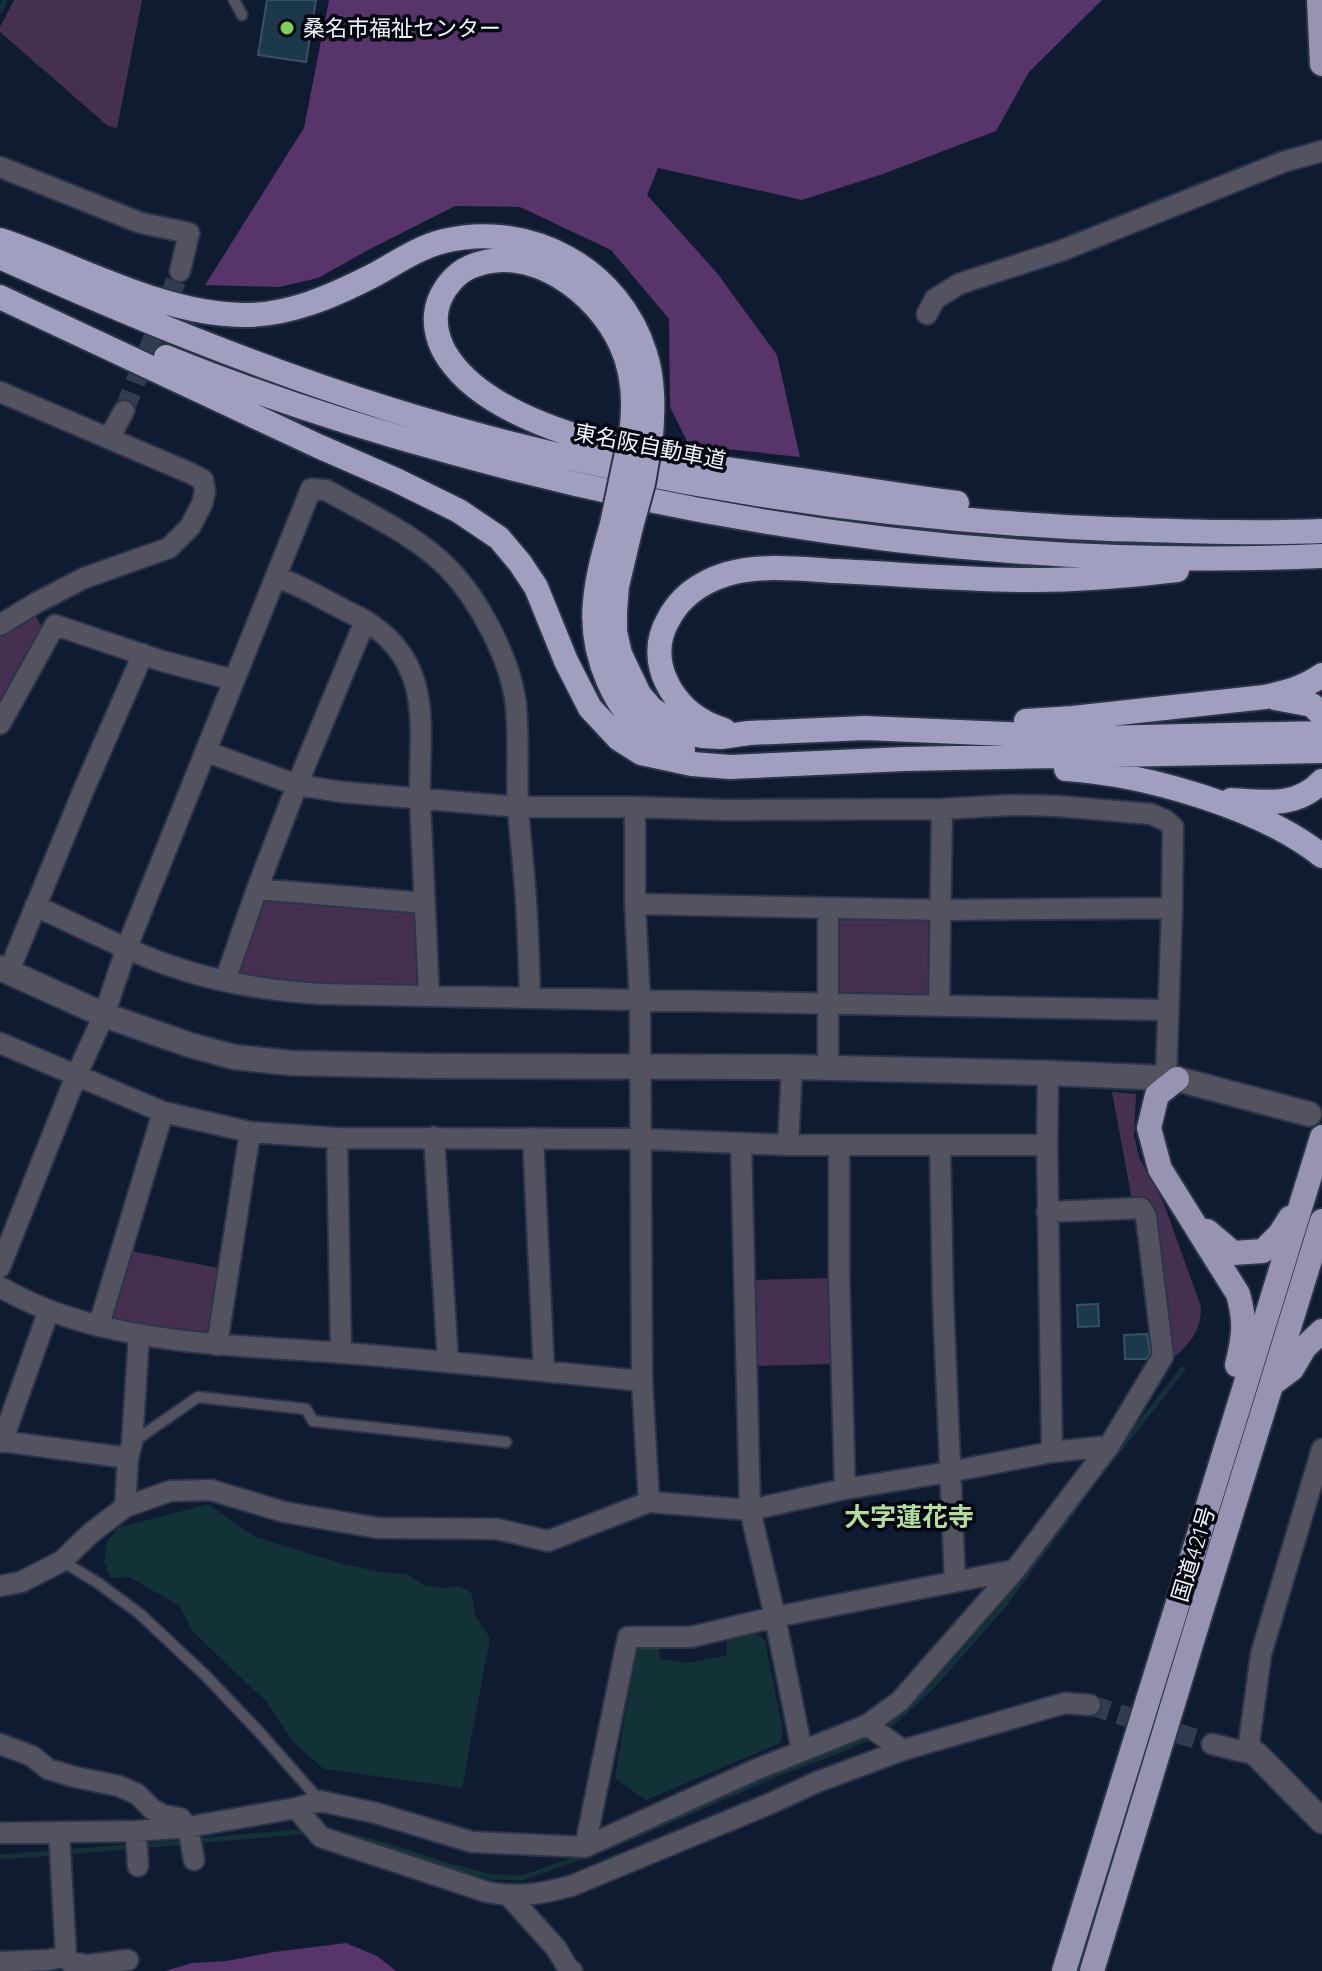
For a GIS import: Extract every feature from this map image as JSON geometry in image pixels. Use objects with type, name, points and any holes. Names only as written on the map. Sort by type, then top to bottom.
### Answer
[{"type":"highway","points":[[1319,0],[1322,64]]},
{"type":"highway","points":[[0,240],[154,298],[192,309],[242,315],[273,313],[317,301],[442,241],[476,236],[501,237],[538,244],[579,263],[610,290],[627,312],[651,374],[654,396],[641,436],[621,525],[615,632],[620,654],[639,694],[652,709],[683,730],[702,736],[721,737],[865,728],[908,729],[1279,743],[1322,751]]},
{"type":"highway","name":"東名阪自動車道","points":[[0,257],[200,343],[391,410],[544,450],[687,482],[894,512],[1024,525],[1199,532],[1322,531]]},
{"type":"highway","points":[[641,436],[629,367],[621,345],[579,290],[542,268],[522,261],[503,260],[483,262],[462,270],[449,284],[437,308],[436,331],[444,352],[457,371],[493,400],[550,426],[666,460],[1131,529]]},
{"type":"highway","points":[[0,286],[82,324],[295,405],[498,465],[683,507],[877,537],[1024,552],[1170,557],[1310,556]]},
{"type":"highway","points":[[0,297],[459,511],[499,538],[536,587],[566,661],[590,708],[619,739],[641,753],[692,764],[730,767],[1279,743],[1322,733]]},
{"type":"highway","points":[[621,525],[605,548],[595,603],[598,651],[611,686],[647,733],[662,743],[730,767]]},
{"type":"highway","points":[[749,733],[711,726],[695,717],[670,690],[659,660],[663,628],[678,603],[711,580],[729,574],[783,568],[993,579],[1089,580],[1310,556]]},
{"type":"highway","points":[[908,729],[1073,718],[1265,697],[1310,684],[1322,675]]},
{"type":"highway","points":[[1265,697],[1304,703],[1319,710],[1322,715]]},
{"type":"highway","points":[[904,759],[1074,769],[1166,786],[1248,813],[1306,843],[1322,856]]},
{"type":"highway","points":[[1206,798],[1294,800],[1308,794],[1322,781]]},
{"type":"highway","points":[[1171,1078],[1157,1095],[1149,1128],[1160,1169],[1238,1294],[1243,1314],[1244,1338],[1229,1393],[1224,1454]]},
{"type":"highway","name":"国道421号","points":[[1064,1971],[1322,1137]]},
{"type":"highway","points":[[1160,1169],[1211,1236],[1233,1253],[1263,1251],[1280,1234],[1305,1191]]},
{"type":"highway","name":"国道421号","points":[[1092,1971],[1322,1221]]},
{"type":"highway","points":[[1271,1384],[1292,1369],[1305,1347],[1322,1331]]},
{"type":"street","points":[[927,314],[935,299],[959,284],[1063,250],[1283,162],[1322,151]]},
{"type":"street","points":[[0,167],[141,223],[197,233],[180,271]]},
{"type":"street","points":[[0,392],[203,480],[205,491],[190,527],[169,548],[84,578],[0,625]]},
{"type":"street","points":[[109,438],[124,411]]},
{"type":"street","points":[[0,1267],[76,1076],[104,1015],[127,947],[311,489],[326,490],[414,540],[439,560],[477,604],[507,668],[515,696],[518,731],[518,807],[526,890],[530,997]]},
{"type":"street","points":[[276,577],[365,621],[386,637],[401,654],[417,685],[421,726],[420,798],[429,996]]},
{"type":"street","points":[[36,603],[55,625],[162,661],[234,680]]},
{"type":"street","points":[[225,981],[297,785],[365,621]]},
{"type":"street","points":[[0,724],[55,625]]},
{"type":"street","points":[[143,654],[35,906],[4,970],[104,1015],[234,1057],[291,1063],[792,1067],[1171,1078],[1309,1114]]},
{"type":"street","points":[[207,752],[297,785],[342,792],[518,807],[728,810],[942,809],[1011,805],[1151,814],[1173,827],[1167,1010],[1171,1078]]},
{"type":"street","points":[[635,807],[635,904],[640,1001],[642,1381],[649,1502]]},
{"type":"street","points":[[939,1006],[942,809]]},
{"type":"street","points":[[257,889],[424,903]]},
{"type":"street","points":[[635,904],[940,910],[1172,908]]},
{"type":"street","points":[[35,906],[164,964],[281,992],[1167,1010]]},
{"type":"street","points":[[828,908],[828,1069]]},
{"type":"street","points":[[0,1043],[163,1112],[250,1132],[337,1138],[640,1139],[788,1145],[1047,1145]]},
{"type":"street","points":[[788,1145],[792,1067]]},
{"type":"street","points":[[1048,1073],[1047,1212],[1052,1452]]},
{"type":"street","points":[[99,1325],[163,1112]]},
{"type":"street","points":[[217,1345],[250,1132]]},
{"type":"street","points":[[434,1137],[448,1362]]},
{"type":"street","points":[[337,1138],[341,1353]]},
{"type":"street","points":[[533,1138],[544,1371]]},
{"type":"street","points":[[741,1143],[750,1510],[802,1751]]},
{"type":"street","points":[[839,1145],[845,1489]]},
{"type":"street","points":[[940,1145],[955,1582]]},
{"type":"street","points":[[0,1835],[188,1827],[320,1801],[376,1813],[472,1842],[585,1847],[755,1770],[867,1725],[900,1701],[1015,1570],[1109,1446],[1163,1356],[1146,1216],[1141,1208],[1047,1212]]},
{"type":"street","points":[[0,1287],[49,1310],[139,1334],[217,1345],[448,1362],[642,1381]]},
{"type":"street","points":[[49,1310],[1,1441],[130,1450]]},
{"type":"street","points":[[125,1507],[139,1334]]},
{"type":"street","points":[[0,1586],[21,1582],[62,1561],[125,1507],[170,1491],[211,1490],[284,1512],[378,1528],[497,1529],[548,1541],[649,1502],[750,1510],[845,1489],[1052,1452],[1109,1446]]},
{"type":"street","points":[[1322,1449],[1261,1654],[1249,1743],[1322,1821]]},
{"type":"street","points":[[585,1847],[628,1637],[691,1637],[775,1617],[1015,1570]]},
{"type":"street","points":[[296,1808],[321,1837],[487,1892],[509,1896],[541,1894],[571,1886],[817,1782],[903,1750],[1065,1703],[1090,1705]]},
{"type":"street","points":[[867,1725],[903,1750]]},
{"type":"street","points":[[0,1744],[32,1756],[48,1769],[119,1786],[137,1794],[163,1815],[180,1818],[188,1827],[194,1860]]},
{"type":"street","points":[[1212,1744],[1257,1755]]},
{"type":"street","points":[[755,1770],[769,1804]]},
{"type":"street","points":[[136,1831],[138,1866]]},
{"type":"street","points":[[59,1832],[66,1956],[70,1962],[89,1968],[128,1960]]},
{"type":"street","points":[[509,1896],[556,1948],[572,1971]]},
{"type":"street","points":[[0,1962],[66,1956]]},
{"type":"lane","points":[[234,0],[242,15],[245,0]]},
{"type":"lane","points":[[130,1450],[198,1397],[306,1409],[313,1421],[506,1442]]},
{"type":"lane","points":[[62,1561],[140,1614],[206,1676],[320,1801]]},
{"type":"shaded area","points":[[14,0],[142,0],[117,128],[108,126],[0,32]]},
{"type":"shaded area","points":[[329,0],[1102,0],[1029,72],[996,131],[883,174],[802,200],[658,168],[647,195],[717,273],[777,355],[800,457],[689,445],[670,407],[669,319],[611,250],[520,207],[455,206],[318,278],[279,287],[205,285],[304,128]]},
{"type":"shaded area","points":[[33,612],[43,629],[0,714],[0,634]]},
{"type":"shaded area","points":[[263,898],[417,911],[422,989],[325,987],[233,976]]},
{"type":"shaded area","points":[[831,914],[932,915],[931,999],[832,998]]},
{"type":"shaded area","points":[[1112,1092],[1136,1094],[1134,1135],[1139,1157],[1164,1204],[1201,1307],[1199,1325],[1192,1338],[1169,1362],[1149,1202],[1132,1200]]},
{"type":"shaded area","points":[[126,1250],[223,1269],[213,1337],[106,1318]]},
{"type":"shaded area","points":[[834,1278],[836,1364],[750,1366],[748,1280]]},
{"type":"shaded area","points":[[208,1504],[255,1537],[343,1564],[407,1574],[425,1586],[459,1586],[472,1594],[475,1616],[490,1638],[462,1788],[324,1769],[292,1741],[268,1703],[192,1631],[180,1606],[129,1577],[111,1578],[104,1562],[107,1541],[118,1528]]},
{"type":"shaded area","points":[[757,1634],[765,1641],[783,1731],[780,1743],[646,1800],[615,1778],[635,1654],[642,1646],[660,1647],[659,1659],[688,1663],[727,1655],[727,1638]]},
{"type":"shaded area","points":[[346,1943],[377,1956],[396,1971],[165,1971],[192,1963]]},
{"type":"building","name":"桑名市福祉センター","points":[[267,0],[316,0],[306,62],[258,55]]},
{"type":"building","points":[[1098,1304],[1099,1326],[1078,1327],[1077,1305]]},
{"type":"building","points":[[1147,1334],[1150,1353],[1146,1359],[1125,1359],[1124,1335]]},
{"type":"waterway","points":[[0,11],[5,0]]},
{"type":"waterway","points":[[1097,1478],[1183,1369]]},
{"type":"waterway","points":[[884,1731],[931,1688],[1004,1605],[1091,1486]]},
{"type":"waterway","points":[[604,1849],[871,1737]]},
{"type":"waterway","points":[[196,1841],[309,1831]]},
{"type":"waterway","points":[[343,1834],[493,1877],[522,1878],[587,1855]]},
{"type":"waterway","points":[[140,1846],[186,1842]]},
{"type":"waterway","points":[[64,1852],[130,1847]]},
{"type":"waterway","points":[[0,1857],[54,1853]]},
{"type":"tunnel","points":[[124,411],[180,271]]},
{"type":"tunnel","points":[[1090,1705],[1212,1744]]},
{"type":"place","name":"桑名市福祉センター","points":[[287,28]]},
{"type":"district","name":"大字蓮花寺","points":[[909,1516]]}]
